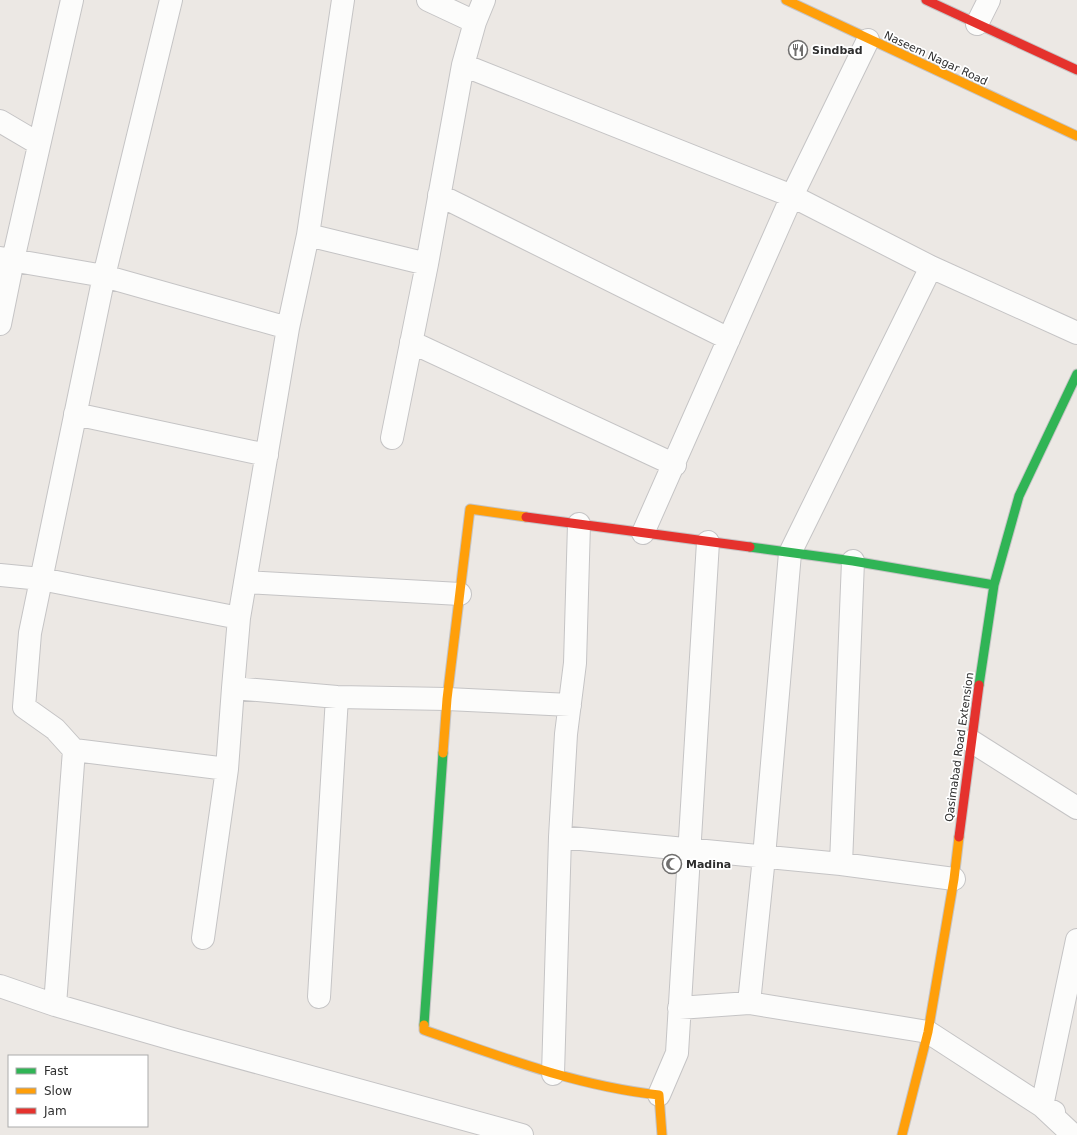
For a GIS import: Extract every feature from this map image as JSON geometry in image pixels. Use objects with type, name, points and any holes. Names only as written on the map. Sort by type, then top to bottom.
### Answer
[{"type":"street","points":[[0,324],[6,259],[40,144],[72,0]]},
{"type":"street","points":[[172,0],[104,276],[75,414],[30,633],[24,708],[55,729],[74,750],[226,769]]},
{"type":"street","points":[[203,938],[226,769],[239,618],[288,328],[308,235],[343,0]]},
{"type":"street","points":[[428,0],[475,22]]},
{"type":"street","points":[[392,438],[427,264],[463,65],[475,22],[484,0]]},
{"type":"street","name":"Naseem Nagar Road","points":[[786,0],[816,10],[868,40],[1077,136]]},
{"type":"street","points":[[926,0],[1077,70]]},
{"type":"street","points":[[976,24],[989,0]]},
{"type":"street","points":[[643,533],[792,196],[868,40]]},
{"type":"street","points":[[463,65],[792,196],[931,267],[1077,333]]},
{"type":"street","points":[[0,121],[40,144]]},
{"type":"street","points":[[439,195],[729,339]]},
{"type":"street","points":[[308,235],[427,264]]},
{"type":"street","points":[[6,259],[104,276],[288,328]]},
{"type":"street","points":[[748,1003],[764,857],[790,553],[931,267]]},
{"type":"street","points":[[411,342],[674,464]]},
{"type":"street","name":"Qasimabad Road Extension","points":[[902,1135],[928,1032],[954,879],[971,741],[994,585],[1019,496],[1077,374]]},
{"type":"street","points":[[75,414],[267,455]]},
{"type":"street","points":[[659,1095],[622,1091],[534,1069],[424,1030],[447,699],[470,509],[852,561],[994,585]]},
{"type":"street","points":[[553,1074],[560,837],[570,705],[575,663],[579,524]]},
{"type":"street","points":[[662,1135],[659,1095],[677,1053],[688,851],[708,542]]},
{"type":"street","points":[[841,864],[852,561]]},
{"type":"street","points":[[0,575],[41,579],[239,618]]},
{"type":"street","points":[[245,582],[460,594]]},
{"type":"street","points":[[233,688],[337,697],[447,699],[570,705]]},
{"type":"street","points":[[319,997],[337,697]]},
{"type":"street","points":[[971,741],[1077,808]]},
{"type":"street","points":[[55,1005],[74,750]]},
{"type":"street","points":[[560,837],[688,851],[841,864],[954,879]]},
{"type":"street","points":[[1042,1106],[1077,941]]},
{"type":"street","points":[[0,986],[55,1005],[522,1135]]},
{"type":"street","points":[[679,1008],[748,1003],[928,1032],[1042,1106],[1077,1124]]},
{"type":"street","points":[[1042,1106],[1073,1135]]},
{"type":"traffic: fast","points":[[979,685],[994,585],[1019,496],[1077,374]]},
{"type":"traffic: fast","points":[[750,547],[853,561],[994,585]]},
{"type":"traffic: fast","points":[[424,1025],[443,753]]},
{"type":"traffic: slow","points":[[786,0],[1077,136]]},
{"type":"traffic: slow","points":[[443,753],[447,699],[470,509],[526,517]]},
{"type":"traffic: slow","points":[[902,1135],[928,1032],[954,879],[959,837]]},
{"type":"traffic: slow","points":[[424,1025],[424,1030],[569,1078],[629,1091],[659,1095],[662,1135]]},
{"type":"traffic: jam","points":[[926,0],[1077,70]]},
{"type":"traffic: jam","points":[[526,517],[750,547]]},
{"type":"traffic: jam","points":[[959,837],[979,685]]},
{"type":"place","name":"Sindbad","points":[[798,50]]},
{"type":"place","name":"Madina","points":[[672,864]]}]
